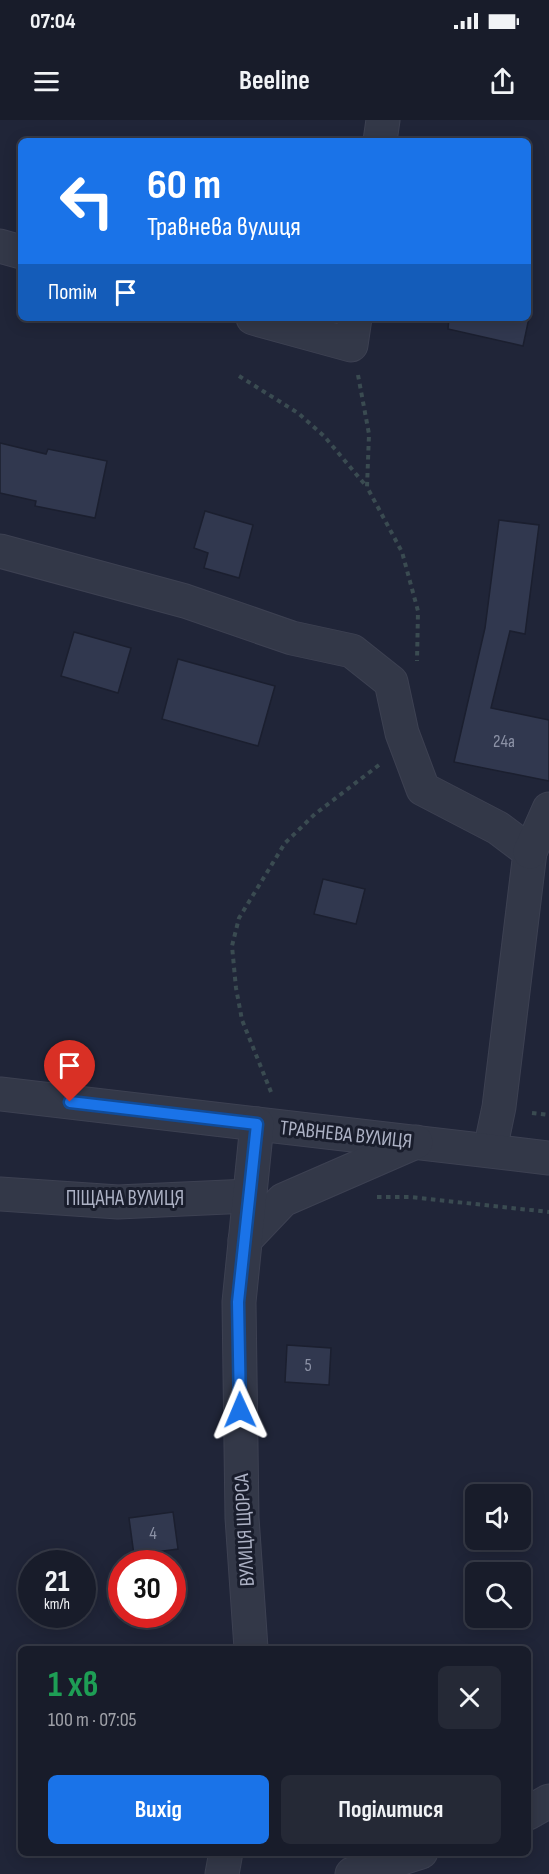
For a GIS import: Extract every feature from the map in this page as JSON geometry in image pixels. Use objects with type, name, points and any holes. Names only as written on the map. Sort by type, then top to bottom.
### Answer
[{"type":"street","points":[[380,138],[383,120]]},
{"type":"street","points":[[0,246],[18,251]]},
{"type":"street","points":[[274,321],[353,332]]},
{"type":"street","points":[[0,551],[185,601],[292,638],[352,651],[391,682],[402,733],[423,789],[498,828],[530,852]]},
{"type":"street","points":[[490,1150],[498,1107],[530,852],[549,809]]},
{"type":"street","name":"ТРАВНЕВА ВУЛИЦЯ","points":[[0,1095],[549,1158]]},
{"type":"street","name":"ВУЛИЦЯ ЩОРСА","points":[[251,1646],[242,1518],[238,1302],[249,1196],[273,1126]]},
{"type":"street","points":[[245,1240],[283,1200],[417,1142]]},
{"type":"street","name":"ПІЩАНА ВУЛИЦЯ","points":[[0,1194],[118,1202],[249,1196]]},
{"type":"street","points":[[531,1810],[549,1801]]},
{"type":"street","points":[[222,1874],[225,1856]]},
{"type":"street","points":[[352,1874],[408,1856]]},
{"type":"path","points":[[353,332],[369,434],[367,488]]},
{"type":"path","points":[[239,376],[298,413],[324,436],[367,488],[402,552],[418,611],[417,664]]},
{"type":"path","points":[[273,1126],[267,1084],[259,1056],[242,1020],[232,946],[239,918],[285,843],[315,813],[391,756],[402,733]]},
{"type":"path","points":[[376,1197],[410,1197],[549,1212]]},
{"type":"building","points":[[449,321],[528,321],[523,346],[448,329]]},
{"type":"building","points":[[0,443],[46,454],[48,449],[107,461],[95,518],[35,506],[36,501],[0,493]]},
{"type":"building","points":[[205,511],[253,525],[239,578],[204,568],[208,553],[194,548]]},
{"type":"building","points":[[499,520],[539,525],[525,634],[510,631],[491,708],[549,720],[549,781],[454,762],[485,628]]},
{"type":"building","points":[[74,632],[131,648],[118,693],[61,676]]},
{"type":"building","points":[[178,659],[275,686],[258,746],[162,719]]},
{"type":"building","points":[[323,879],[365,889],[356,924],[314,914]]},
{"type":"building","points":[[287,1345],[331,1348],[329,1385],[285,1382]]},
{"type":"building","points":[[173,1512],[178,1549],[133,1550],[129,1518]]},
{"type":"route","points":[[70,1102],[257,1124],[238,1302],[240,1410]]}]
